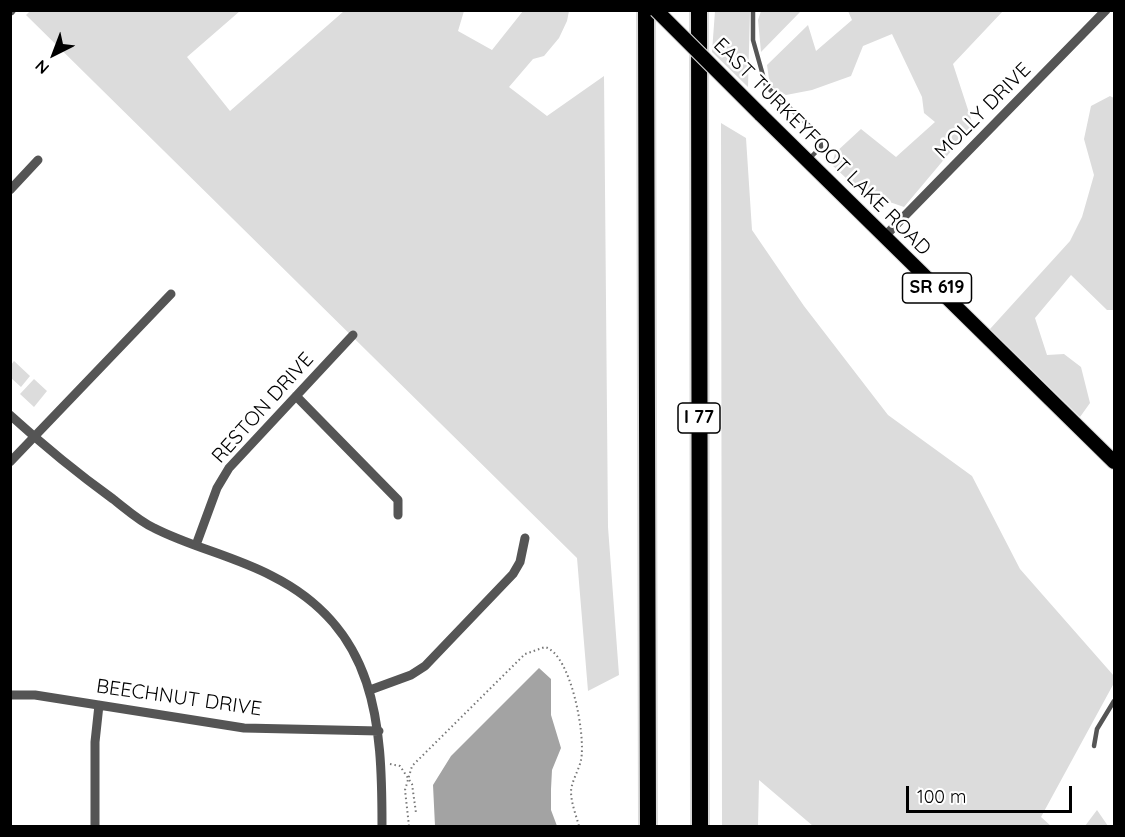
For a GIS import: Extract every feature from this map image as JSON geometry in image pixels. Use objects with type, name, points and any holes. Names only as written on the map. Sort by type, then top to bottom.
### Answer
[{"type":"highway","points":[[646,10],[648,826]]},
{"type":"highway","name":"I 77","points":[[699,10],[700,826]]},
{"type":"main road","name":"EAST TURKEYFOOT LAKE ROAD","points":[[656,10],[1114,462]]},
{"type":"street","name":"MOLLY DRIVE","points":[[885,236],[1106,10]]},
{"type":"street","points":[[10,190],[38,160]]},
{"type":"street","points":[[10,462],[171,294]]},
{"type":"street","name":"RESTON DRIVE","points":[[196,545],[217,488],[229,468],[354,335]]},
{"type":"street","points":[[296,396],[398,500],[398,514]]},
{"type":"street","points":[[10,415],[34,437],[146,524],[272,575],[309,599],[325,615],[354,652],[370,690],[379,731],[382,826]]},
{"type":"street","points":[[370,690],[411,675],[425,666],[513,574],[520,562],[525,538]]},
{"type":"street","name":"BEECHNUT DRIVE","points":[[10,695],[35,695],[244,728],[379,731]]},
{"type":"street","points":[[94,826],[95,742],[99,705]]},
{"type":"lane","points":[[753,10],[753,40],[766,86],[820,136],[821,147],[807,160]]},
{"type":"lane","points":[[1094,746],[1097,729],[1114,701]]},
{"type":"path","points":[[409,826],[405,801],[407,779],[419,757],[525,654],[539,647],[550,649],[564,666],[581,726],[581,760],[571,789],[579,826]]},
{"type":"path","points":[[381,766],[391,764],[400,766],[415,796],[416,813]]},
{"type":"shaded area","points":[[31,10],[240,11],[187,57],[230,111],[344,11],[464,11],[458,31],[492,50],[523,11],[569,11],[559,38],[544,56],[533,59],[509,87],[547,116],[604,76],[608,527],[619,675],[588,691],[577,558],[26,15]]},
{"type":"shaded area","points":[[715,11],[750,11],[748,87],[712,52]]},
{"type":"shaded area","points":[[761,11],[801,11],[761,52],[758,20]]},
{"type":"shaded area","points":[[848,11],[1003,11],[953,64],[973,125],[904,207],[861,192],[832,165],[835,153],[861,129],[896,157],[935,122],[924,113],[922,97],[892,34],[863,46],[851,76],[812,90],[786,95],[770,86],[767,65],[808,25],[816,51],[852,20]]},
{"type":"shaded area","points":[[1110,96],[1114,98],[1114,310],[1107,310],[1071,275],[1035,318],[1047,355],[1064,354],[1081,367],[1090,403],[1080,417],[990,329],[1070,241],[1082,217],[1094,175],[1084,139],[1091,106]]},
{"type":"shaded area","points":[[721,123],[746,138],[752,230],[804,306],[888,415],[972,476],[1020,569],[1114,676],[1114,683],[1041,817],[1051,826],[813,826],[759,780],[758,826],[722,826]]},
{"type":"shaded area","points":[[14,361],[30,376],[21,387],[11,378],[11,365]]},
{"type":"shaded area","points":[[34,379],[47,391],[34,407],[20,394]]},
{"type":"shaded area","points":[[539,668],[551,679],[551,715],[561,748],[552,770],[551,789],[551,810],[557,826],[435,826],[433,785],[451,756]]},
{"type":"shaded area","points":[[1097,810],[1108,826],[1085,826]]}]
